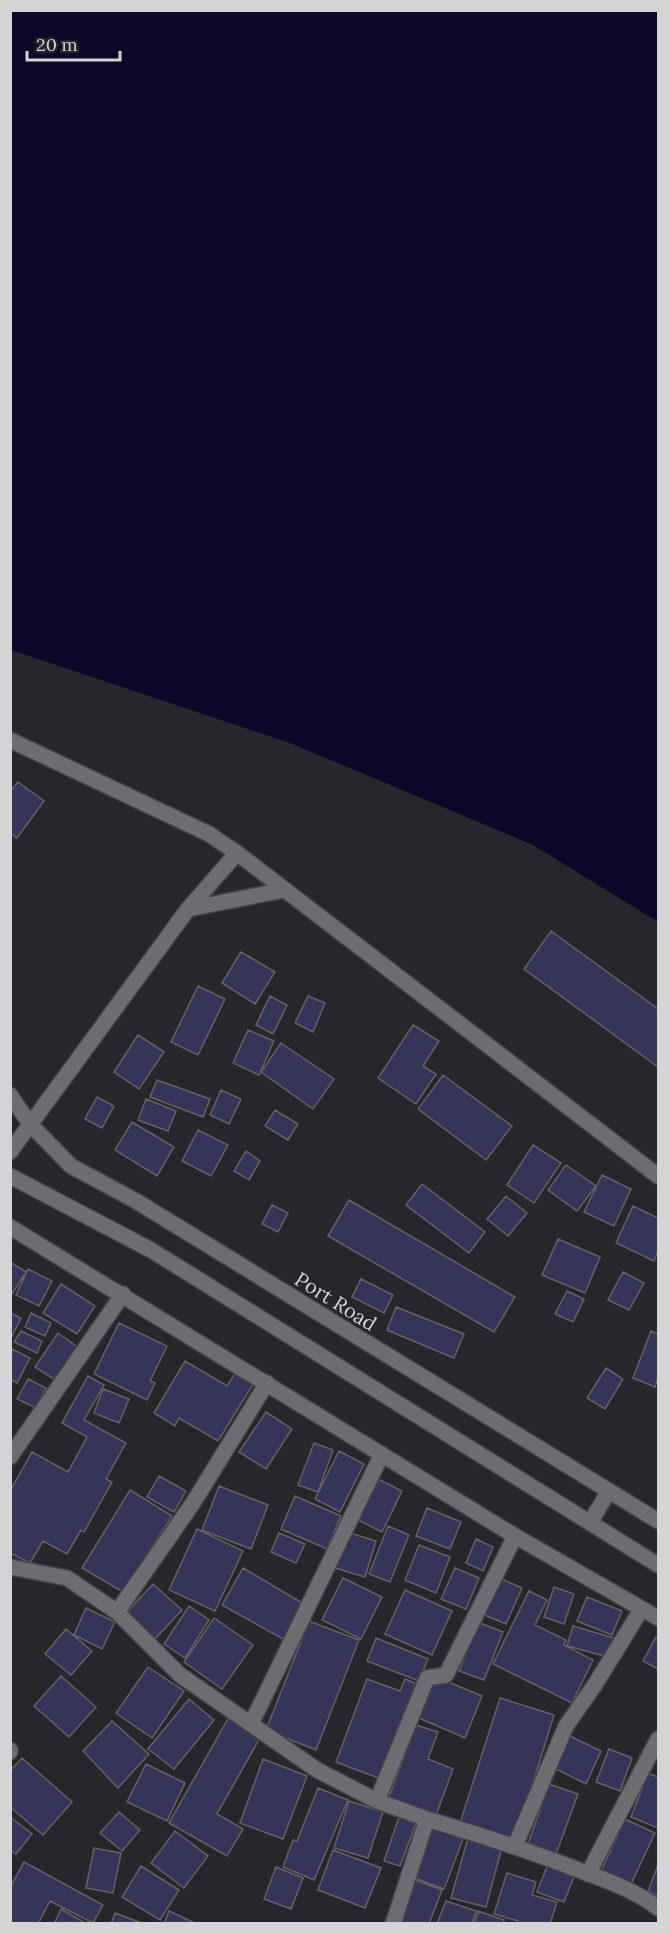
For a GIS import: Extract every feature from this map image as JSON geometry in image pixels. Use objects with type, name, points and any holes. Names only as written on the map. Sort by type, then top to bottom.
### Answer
[{"type":"street","points":[[10,740],[209,834],[237,853],[658,1176]]},
{"type":"street","points":[[10,1152],[188,909],[237,853]]},
{"type":"street","points":[[188,909],[284,890]]},
{"type":"street","name":"Port Road","points":[[10,1095],[30,1124],[71,1166],[136,1201],[658,1521]]},
{"type":"street","points":[[10,1176],[151,1250],[591,1521],[658,1565]]},
{"type":"street","points":[[10,1227],[123,1294],[515,1536],[658,1618]]},
{"type":"street","points":[[10,1457],[123,1294]]},
{"type":"street","points":[[117,1612],[193,1503],[267,1383]]},
{"type":"street","points":[[250,1724],[382,1454]]},
{"type":"street","points":[[591,1521],[609,1491]]},
{"type":"street","points":[[377,1801],[427,1678],[446,1675],[515,1536]]},
{"type":"street","points":[[10,1567],[67,1578],[117,1612],[180,1675],[317,1770],[377,1801],[515,1846],[638,1893],[658,1908]]},
{"type":"street","points":[[515,1846],[566,1726],[641,1610]]},
{"type":"street","points":[[588,1874],[658,1739]]},
{"type":"street","points":[[393,1923],[427,1819]]},
{"type":"shaded area","points":[[11,10],[658,11],[658,922],[533,845],[290,743],[11,650]]},
{"type":"building","points":[[18,782],[44,801],[17,838],[10,833],[10,792]]},
{"type":"building","points":[[551,931],[658,1009],[658,1067],[524,969]]},
{"type":"building","points":[[241,952],[275,972],[255,1004],[222,983]]},
{"type":"building","points":[[198,986],[225,999],[198,1055],[171,1042]]},
{"type":"building","points":[[270,996],[287,1005],[273,1034],[256,1025]]},
{"type":"building","points":[[308,996],[325,1003],[313,1032],[295,1023]]},
{"type":"building","points":[[413,1025],[439,1041],[423,1066],[436,1074],[416,1104],[378,1078]]},
{"type":"building","points":[[248,1030],[274,1041],[259,1075],[233,1063]]},
{"type":"building","points":[[138,1035],[164,1052],[139,1089],[114,1072]]},
{"type":"building","points":[[281,1043],[334,1079],[313,1109],[261,1072]]},
{"type":"building","points":[[443,1075],[512,1126],[486,1160],[418,1109]]},
{"type":"building","points":[[157,1080],[210,1099],[203,1117],[150,1097]]},
{"type":"building","points":[[221,1090],[241,1099],[229,1124],[210,1115]]},
{"type":"building","points":[[97,1097],[114,1106],[102,1128],[85,1119]]},
{"type":"building","points":[[146,1099],[176,1111],[168,1131],[138,1120]]},
{"type":"building","points":[[275,1110],[298,1124],[288,1140],[265,1126]]},
{"type":"building","points":[[132,1122],[174,1147],[157,1176],[115,1150]]},
{"type":"building","points":[[198,1130],[228,1145],[211,1176],[182,1161]]},
{"type":"building","points":[[533,1145],[561,1163],[534,1203],[507,1185]]},
{"type":"building","points":[[246,1151],[260,1161],[249,1180],[234,1171]]},
{"type":"building","points":[[566,1165],[596,1186],[577,1211],[548,1190]]},
{"type":"building","points":[[602,1175],[631,1189],[614,1226],[584,1212]]},
{"type":"building","points":[[422,1184],[485,1232],[469,1253],[406,1205]]},
{"type":"building","points":[[506,1196],[527,1213],[508,1236],[487,1219]]},
{"type":"building","points":[[349,1200],[515,1297],[494,1332],[328,1236]]},
{"type":"building","points":[[272,1205],[288,1213],[278,1232],[262,1224]]},
{"type":"building","points":[[633,1206],[658,1218],[658,1251],[654,1261],[616,1243]]},
{"type":"building","points":[[558,1239],[600,1257],[585,1293],[542,1275]]},
{"type":"building","points":[[10,1262],[26,1272],[10,1297]]},
{"type":"building","points":[[28,1269],[52,1281],[39,1306],[16,1295]]},
{"type":"building","points":[[623,1272],[644,1283],[629,1310],[608,1300]]},
{"type":"building","points":[[361,1279],[393,1295],[384,1313],[352,1297]]},
{"type":"building","points":[[61,1284],[95,1306],[77,1334],[43,1313]]},
{"type":"building","points":[[567,1291],[584,1299],[573,1322],[555,1314]]},
{"type":"building","points":[[396,1307],[464,1334],[454,1358],[387,1330]]},
{"type":"building","points":[[10,1313],[21,1318],[10,1340]]},
{"type":"building","points":[[31,1313],[51,1323],[45,1336],[25,1327]]},
{"type":"building","points":[[119,1323],[167,1346],[150,1381],[155,1383],[147,1400],[94,1374]]},
{"type":"building","points":[[21,1331],[42,1341],[37,1353],[14,1342]]},
{"type":"building","points":[[651,1331],[658,1334],[658,1378],[655,1387],[633,1378]]},
{"type":"building","points":[[58,1333],[79,1348],[57,1381],[35,1367]]},
{"type":"building","points":[[12,1349],[30,1358],[17,1383],[10,1379]]},
{"type":"building","points":[[185,1361],[227,1386],[239,1367],[257,1378],[218,1441],[179,1418],[175,1426],[154,1413]]},
{"type":"building","points":[[606,1368],[623,1379],[605,1409],[587,1398]]},
{"type":"building","points":[[88,1376],[104,1385],[84,1420],[126,1443],[106,1479],[112,1482],[84,1532],[81,1530],[67,1554],[43,1541],[30,1563],[10,1553],[10,1491],[32,1452],[68,1472],[87,1437],[62,1423]]},
{"type":"building","points":[[28,1379],[46,1388],[36,1408],[17,1399]]},
{"type":"building","points":[[103,1389],[129,1399],[119,1423],[94,1413]]},
{"type":"building","points":[[266,1412],[292,1429],[266,1469],[239,1452]]},
{"type":"building","points":[[314,1443],[333,1450],[318,1492],[298,1485]]},
{"type":"building","points":[[339,1451],[364,1464],[340,1512],[315,1499]]},
{"type":"building","points":[[159,1476],[186,1491],[174,1512],[147,1497]]},
{"type":"building","points":[[374,1477],[402,1491],[382,1532],[354,1518]]},
{"type":"building","points":[[219,1486],[268,1505],[251,1549],[202,1530]]},
{"type":"building","points":[[130,1490],[172,1516],[123,1592],[82,1568]]},
{"type":"building","points":[[295,1496],[341,1516],[327,1549],[281,1529]]},
{"type":"building","points":[[427,1508],[461,1522],[450,1549],[416,1536]]},
{"type":"building","points":[[388,1526],[409,1535],[390,1582],[369,1574]]},
{"type":"building","points":[[197,1529],[243,1551],[215,1611],[169,1590]]},
{"type":"building","points":[[347,1532],[376,1541],[365,1577],[335,1568]]},
{"type":"building","points":[[279,1533],[305,1544],[296,1563],[271,1552]]},
{"type":"building","points":[[476,1539],[493,1547],[483,1571],[466,1563]]},
{"type":"building","points":[[419,1545],[450,1557],[436,1593],[405,1580]]},
{"type":"building","points":[[243,1568],[304,1604],[283,1639],[222,1605]]},
{"type":"building","points":[[455,1568],[479,1578],[466,1609],[441,1599]]},
{"type":"building","points":[[497,1577],[522,1588],[506,1624],[482,1614]]},
{"type":"building","points":[[343,1578],[382,1597],[361,1639],[322,1620]]},
{"type":"building","points":[[153,1584],[182,1610],[151,1643],[126,1613]]},
{"type":"building","points":[[554,1587],[574,1594],[564,1624],[544,1617]]},
{"type":"building","points":[[405,1590],[452,1611],[432,1655],[385,1634]]},
{"type":"building","points":[[529,1591],[547,1600],[535,1625],[566,1640],[564,1645],[593,1660],[572,1703],[493,1664]]},
{"type":"building","points":[[587,1597],[622,1611],[612,1635],[577,1621]]},
{"type":"building","points":[[189,1606],[209,1620],[185,1658],[164,1644]]},
{"type":"building","points":[[86,1608],[115,1622],[102,1649],[74,1635]]},
{"type":"building","points":[[214,1618],[253,1645],[222,1689],[184,1662]]},
{"type":"building","points":[[309,1621],[359,1640],[316,1750],[266,1730]]},
{"type":"building","points":[[478,1622],[503,1632],[484,1680],[459,1671]]},
{"type":"building","points":[[573,1626],[614,1638],[608,1657],[567,1646]]},
{"type":"building","points":[[66,1629],[92,1651],[71,1675],[45,1654]]},
{"type":"building","points":[[656,1637],[658,1638],[658,1669],[643,1661]]},
{"type":"building","points":[[376,1638],[428,1659],[419,1681],[367,1661]]},
{"type":"building","points":[[148,1667],[184,1691],[152,1738],[116,1713]]},
{"type":"building","points":[[61,1676],[96,1707],[69,1737],[34,1706]]},
{"type":"building","points":[[436,1677],[482,1696],[465,1738],[419,1718]]},
{"type":"building","points":[[367,1679],[400,1691],[405,1679],[417,1684],[381,1779],[336,1762]]},
{"type":"building","points":[[500,1698],[554,1715],[515,1841],[460,1823]]},
{"type":"building","points":[[189,1699],[214,1720],[174,1769],[148,1749]]},
{"type":"building","points":[[229,1717],[261,1736],[217,1814],[243,1829],[227,1856],[169,1823]]},
{"type":"building","points":[[112,1721],[149,1754],[118,1788],[83,1751]]},
{"type":"building","points":[[416,1725],[438,1732],[428,1759],[453,1769],[436,1815],[389,1797]]},
{"type":"building","points":[[570,1736],[601,1751],[586,1784],[554,1768]]},
{"type":"building","points":[[609,1749],[632,1758],[620,1791],[596,1782]]},
{"type":"building","points":[[22,1758],[72,1802],[43,1835],[10,1807],[10,1771]]},
{"type":"building","points":[[263,1759],[307,1776],[283,1839],[240,1823]]},
{"type":"building","points":[[146,1764],[185,1783],[167,1821],[127,1802]]},
{"type":"building","points":[[648,1773],[658,1777],[658,1828],[631,1817]]},
{"type":"building","points":[[549,1784],[578,1794],[556,1854],[528,1844]]},
{"type":"building","points":[[318,1788],[348,1800],[314,1880],[283,1867],[293,1840],[297,1841]]},
{"type":"building","points":[[349,1801],[383,1812],[368,1858],[334,1848]]},
{"type":"building","points":[[119,1812],[140,1830],[122,1851],[100,1833]]},
{"type":"building","points":[[10,1817],[32,1834],[16,1854],[10,1850]]},
{"type":"building","points":[[399,1817],[416,1823],[400,1866],[384,1861]]},
{"type":"building","points":[[625,1819],[655,1833],[631,1884],[601,1871]]},
{"type":"building","points":[[431,1827],[463,1839],[444,1889],[412,1877]]},
{"type":"building","points":[[175,1831],[208,1856],[184,1888],[151,1863]]},
{"type":"building","points":[[468,1838],[502,1847],[486,1907],[451,1898]]},
{"type":"building","points":[[94,1848],[121,1853],[113,1893],[86,1888]]},
{"type":"building","points":[[333,1850],[381,1868],[365,1908],[318,1890]]},
{"type":"building","points":[[24,1862],[103,1905],[93,1923],[50,1901],[38,1924],[10,1924],[10,1888]]},
{"type":"building","points":[[548,1864],[575,1874],[564,1902],[537,1892]]},
{"type":"building","points":[[658,1865],[658,1896],[648,1891]]},
{"type":"building","points":[[141,1866],[179,1890],[160,1920],[122,1897]]},
{"type":"building","points":[[276,1867],[303,1878],[291,1909],[264,1899]]},
{"type":"building","points":[[507,1873],[536,1882],[532,1895],[557,1902],[550,1924],[517,1924],[518,1921],[494,1914]]},
{"type":"building","points":[[415,1880],[442,1890],[429,1924],[398,1924]]},
{"type":"building","points":[[446,1901],[476,1911],[472,1924],[437,1924]]},
{"type":"building","points":[[61,1909],[87,1924],[54,1924]]},
{"type":"building","points":[[169,1911],[197,1924],[164,1924]]},
{"type":"building","points":[[478,1911],[504,1920],[503,1924],[474,1924]]},
{"type":"building","points":[[115,1913],[144,1924],[111,1924]]}]
